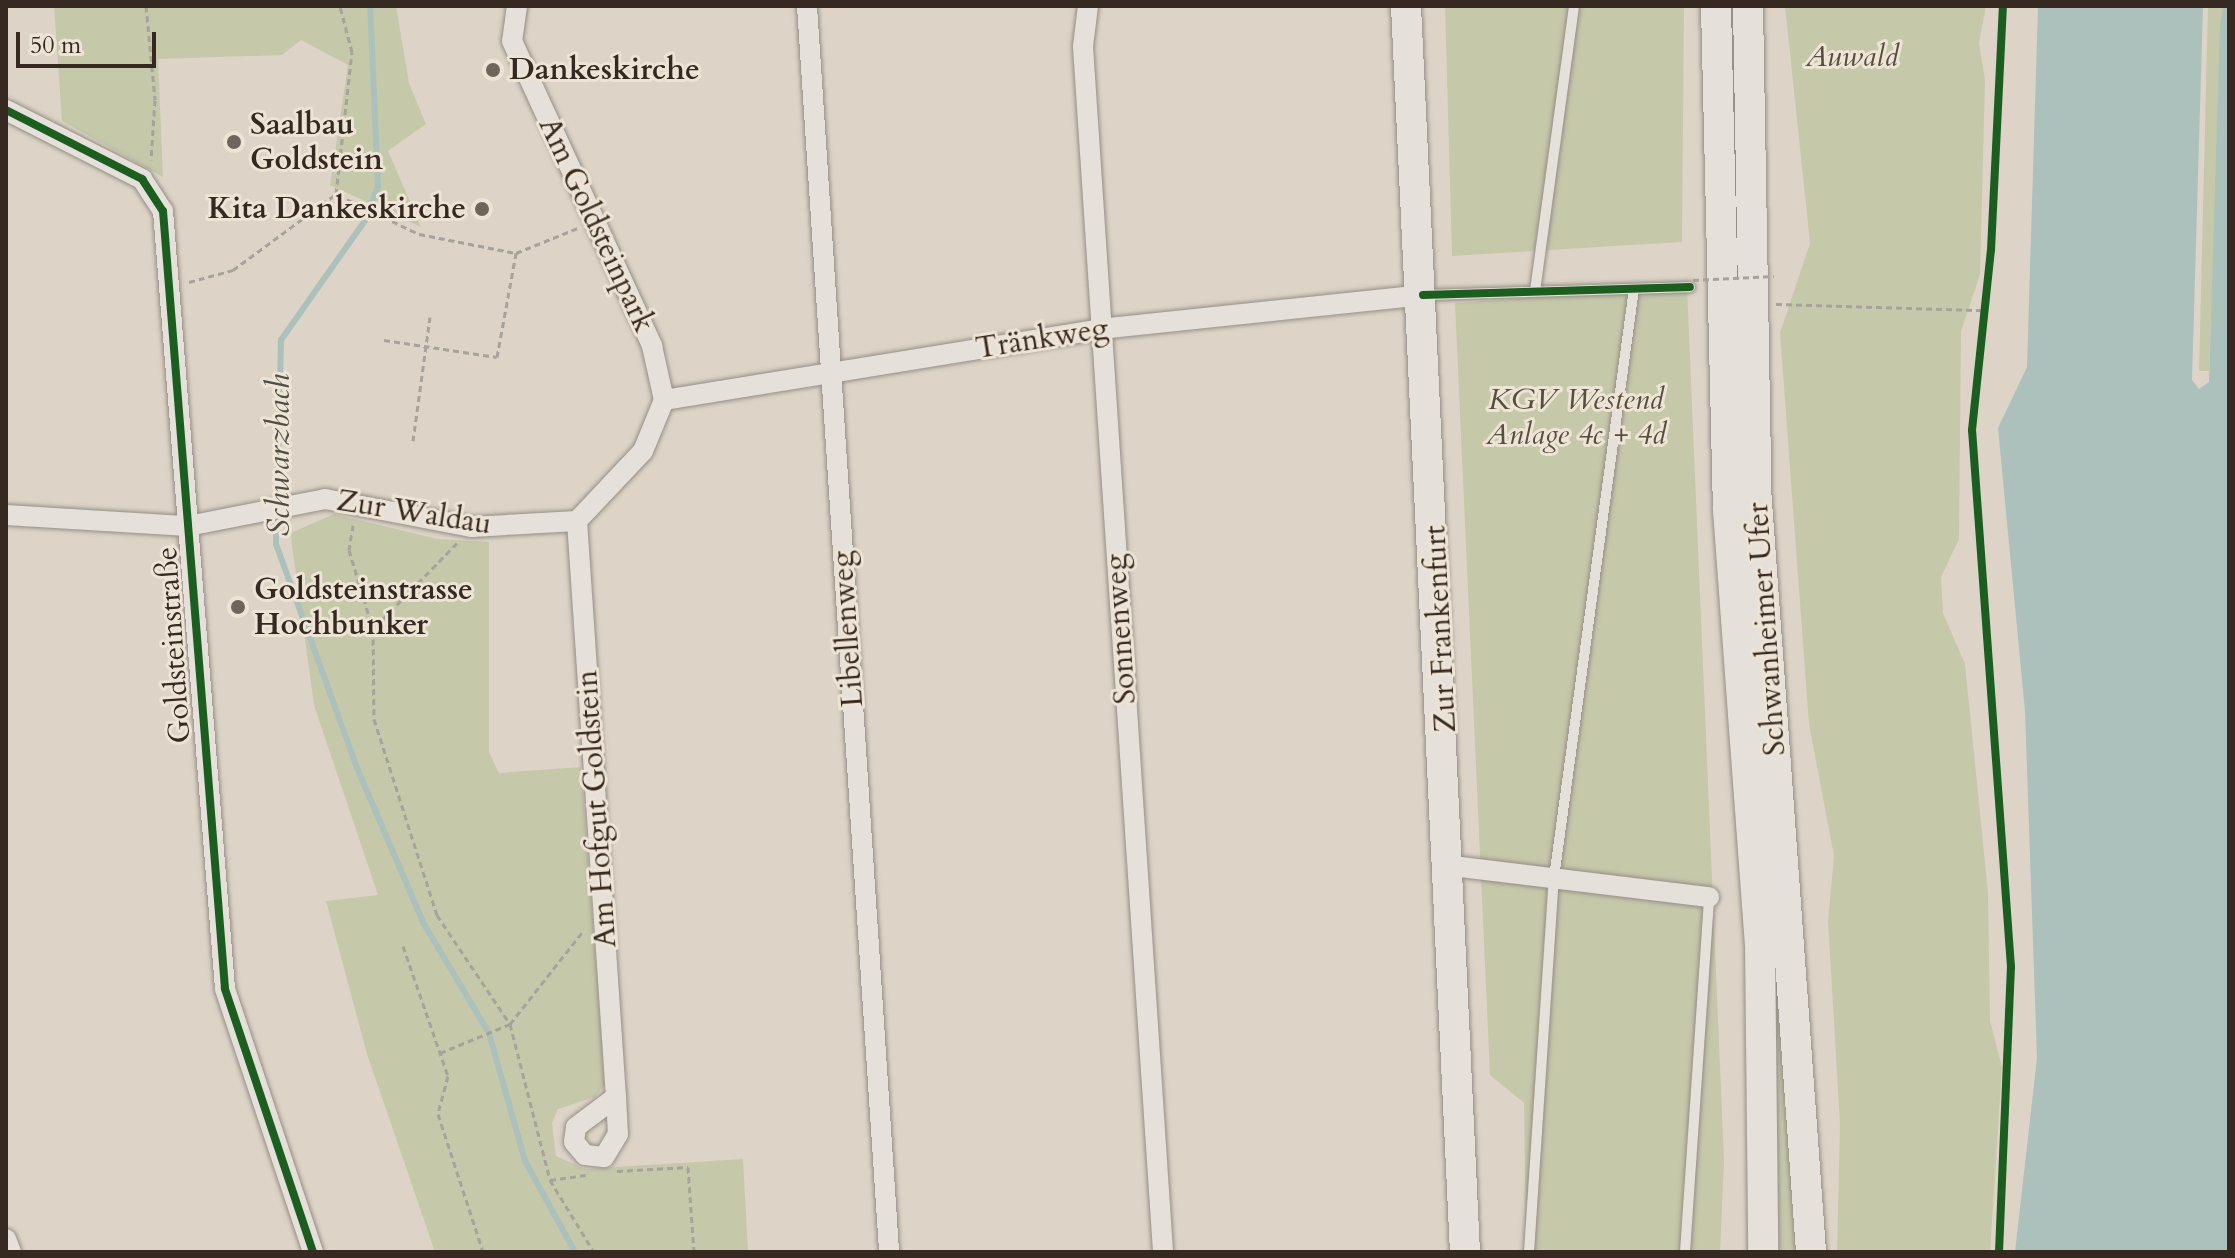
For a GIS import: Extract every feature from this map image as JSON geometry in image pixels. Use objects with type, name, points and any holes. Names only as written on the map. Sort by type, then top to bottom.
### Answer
[{"type":"main road","name":"Zur Frankenfurt","points":[[1406,6],[1452,866],[1465,1252]]},
{"type":"main road","name":"Schwanheimer Ufer","points":[[1716,6],[1728,510],[1760,942],[1763,1252]]},
{"type":"main road","name":"Schwanheimer Ufer","points":[[1748,6],[1757,502],[1811,1252]]},
{"type":"street","name":"Am Goldsteinpark","points":[[517,6],[512,41],[652,346],[664,400]]},
{"type":"street","name":"Libellenweg","points":[[807,6],[889,1252]]},
{"type":"street","name":"Sonnenweg","points":[[1088,6],[1083,47],[1163,1252]]},
{"type":"street","points":[[6,110],[142,179]]},
{"type":"street","name":"Goldsteinstraße","points":[[142,179],[163,211],[225,989],[313,1252]]},
{"type":"street","name":"Tränkweg","points":[[664,400],[1100,329],[1423,295]]},
{"type":"street","points":[[577,521],[643,451],[664,400]]},
{"type":"street","name":"Zur Waldau","points":[[6,515],[188,526],[278,508],[357,500],[472,527],[577,521]]},
{"type":"street","name":"Am Hofgut Goldstein","points":[[577,521],[616,1097]]},
{"type":"street","points":[[1452,866],[1709,897]]},
{"type":"street","points":[[6,1239],[11,1252]]},
{"type":"lane","points":[[1535,291],[1574,6]]},
{"type":"lane","points":[[1423,295],[1634,289],[1692,283]]},
{"type":"lane","points":[[1529,1252],[1554,878],[1634,289]]},
{"type":"lane","points":[[1685,1252],[1709,897]]},
{"type":"path","points":[[142,179],[157,149],[146,6]]},
{"type":"path","points":[[170,288],[233,270],[336,194],[352,52],[343,8]]},
{"type":"path","points":[[336,194],[419,234],[516,253],[593,222]]},
{"type":"path","points":[[384,340],[497,357],[516,253]]},
{"type":"path","points":[[1766,272],[1766,288]]},
{"type":"path","points":[[1692,283],[1774,276]]},
{"type":"path","points":[[1766,303],[1984,310]]},
{"type":"path","points":[[413,441],[430,317]]},
{"type":"path","points":[[357,500],[349,550],[373,629],[374,719],[437,915],[510,1024],[550,1180],[594,1252]]},
{"type":"path","points":[[373,629],[472,527]]},
{"type":"path","points":[[440,1053],[510,1024],[603,899]]},
{"type":"path","points":[[403,946],[448,1076],[438,1114],[483,1252]]},
{"type":"path","points":[[633,1169],[688,1167],[694,1252]]},
{"type":"green space","points":[[54,6],[396,6],[409,83],[426,124],[388,151],[421,227],[330,185],[348,65],[301,40],[282,55],[158,59],[163,177],[62,121]]},
{"type":"green space","points":[[1445,6],[1684,6],[1682,242],[1452,256]]},
{"type":"green space","name":"Auwald","points":[[1785,6],[1986,6],[1979,43],[1985,80],[1980,275],[1961,331],[1959,539],[1941,577],[1943,613],[1965,664],[1988,893],[1990,1021],[2002,1067],[1990,1252],[1837,1252],[1840,1124],[1828,921],[1834,856],[1809,724],[1780,333],[1810,243]]},
{"type":"green space","points":[[2208,6],[2223,6],[2209,371],[2199,371]]},
{"type":"green space","name":"KGV Westend Anlage 4c + 4d","points":[[1687,287],[1724,1161],[1720,1252],[1526,1252],[1524,1103],[1490,1075],[1455,303]]},
{"type":"green space","points":[[1738,367],[1799,1252],[1775,1252]]},
{"type":"green space","points":[[334,514],[437,539],[489,542],[489,752],[499,773],[581,767],[605,1085],[595,1097],[558,1109],[552,1123],[556,1156],[585,1169],[743,1159],[748,1252],[435,1252],[367,1054],[326,901],[378,895],[314,705],[292,546],[291,533]]},
{"type":"shaded area","points":[[2038,6],[2203,6],[2192,380],[2199,389],[2209,382],[2220,27],[2223,6],[2229,6],[2229,1252],[2015,1252],[2037,1058],[2025,711],[1998,428],[2027,367]]},
{"type":"waterway","name":"Schwarzbach","points":[[277,503],[281,340],[366,219],[378,186],[370,6]]},
{"type":"waterway","points":[[276,514],[276,544],[357,768],[424,924],[489,1033]]},
{"type":"waterway","name":"Schwarzbach","points":[[490,1037],[525,1161],[575,1252]]},
{"type":"cycle path","points":[[1999,1252],[2011,967],[1972,430],[1991,250],[2003,6]]},
{"type":"cycle path","points":[[6,110],[142,179],[163,211],[225,989],[313,1252]]},
{"type":"cycle path","points":[[1423,295],[1690,287]]},
{"type":"place","name":"Dankeskirche","points":[[493,70]]},
{"type":"place","name":"Saalbau Goldstein","points":[[234,142]]},
{"type":"place","name":"Kita Dankeskirche","points":[[482,209]]},
{"type":"place","name":"Goldsteinstrasse Hochbunker","points":[[238,607]]}]
